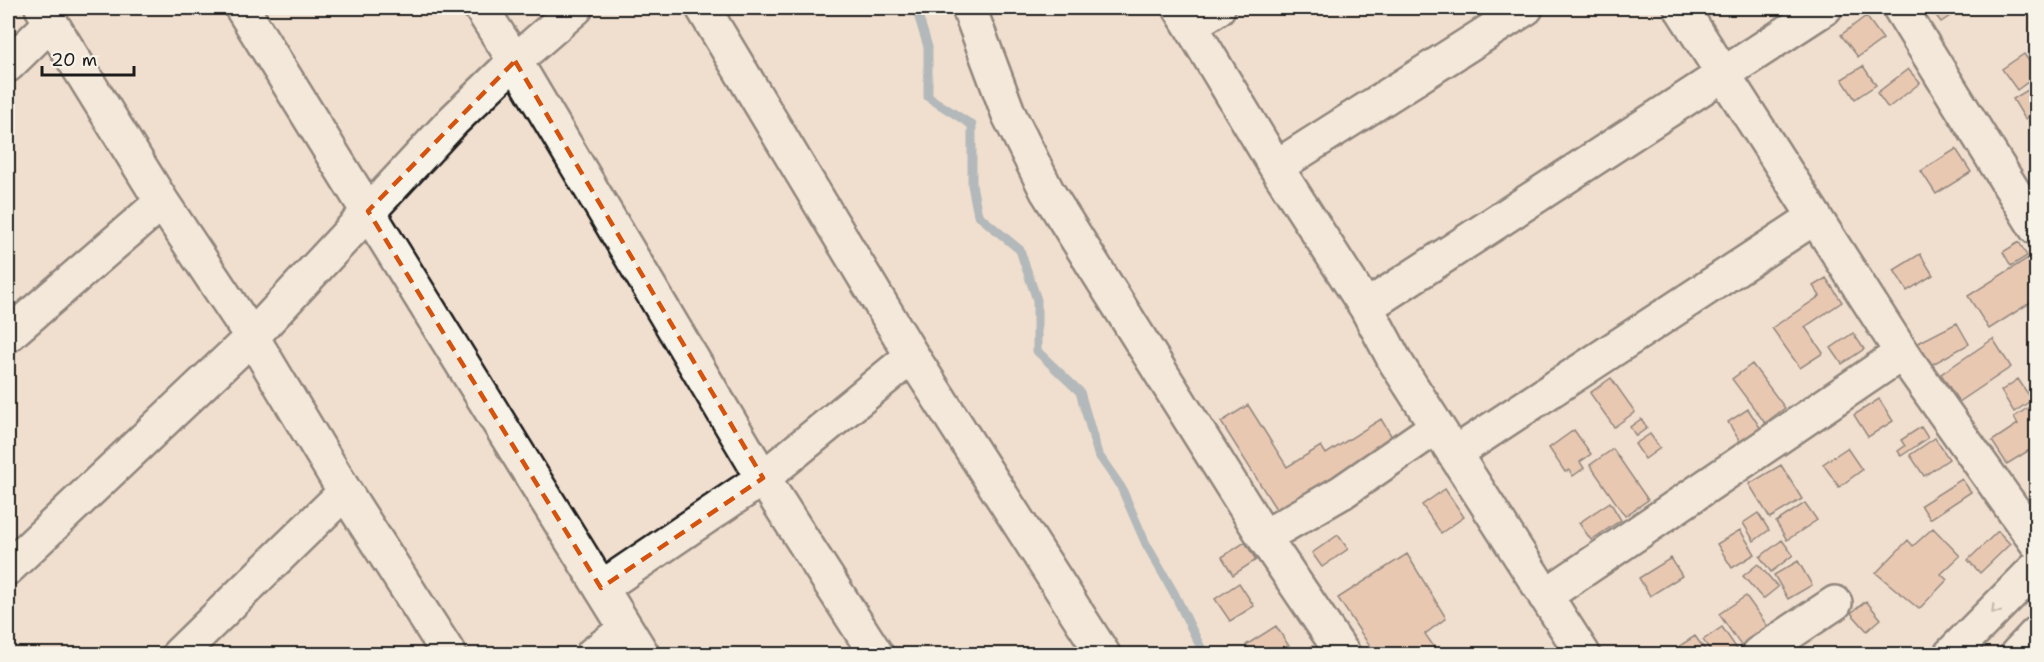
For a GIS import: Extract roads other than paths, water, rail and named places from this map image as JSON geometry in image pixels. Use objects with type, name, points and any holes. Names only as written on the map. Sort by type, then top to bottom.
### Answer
[{"type":"street","points":[[242,8],[634,642],[593,654]]},
{"type":"street","points":[[481,8],[515,61],[763,478],[876,654]]},
{"type":"street","points":[[8,568],[252,337],[453,121],[515,61],[576,8]]},
{"type":"street","points":[[703,8],[912,356],[1103,654]]},
{"type":"street","points":[[969,8],[1009,115],[1047,191],[1264,537],[1343,654]]},
{"type":"street","points":[[1218,8],[1186,16],[1276,167],[1366,307],[1395,361],[1582,654]]},
{"type":"street","points":[[1276,167],[1526,8]]},
{"type":"street","points":[[1681,8],[1902,353],[2037,542]]},
{"type":"street","points":[[1366,307],[1825,8]]},
{"type":"street","points":[[1900,8],[2037,228]]},
{"type":"street","points":[[8,65],[47,15],[162,202],[252,337],[345,492],[449,654]]},
{"type":"street","points":[[8,335],[162,202]]},
{"type":"street","points":[[1454,454],[1815,217]]},
{"type":"street","points":[[1545,596],[1902,353]]},
{"type":"street","points":[[601,588],[763,478],[912,356]]},
{"type":"street","points":[[1264,537],[1342,492],[1436,427]]},
{"type":"street","points":[[179,654],[345,492]]},
{"type":"street","points":[[1951,654],[2037,568]]},
{"type":"street","points":[[1758,654],[1835,603]]},
{"type":"street","points":[[2017,654],[2037,634]]},
{"type":"waterway","points":[[916,8],[928,47],[928,97],[972,125],[972,185],[978,215],[1020,250],[1037,300],[1037,351],[1080,392],[1098,454],[1121,487],[1146,544],[1174,593],[1204,654]]}]
